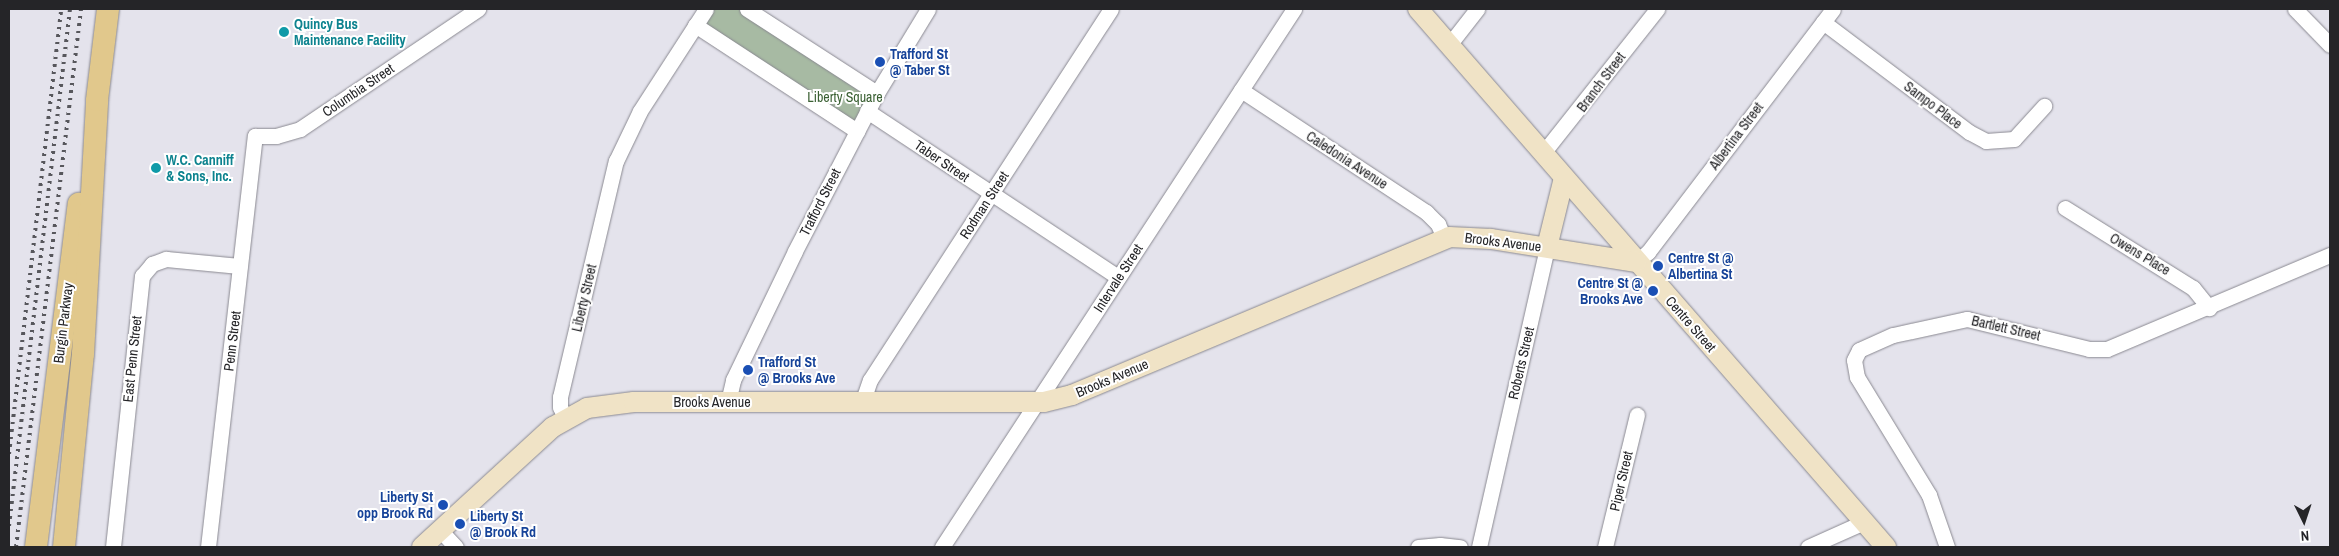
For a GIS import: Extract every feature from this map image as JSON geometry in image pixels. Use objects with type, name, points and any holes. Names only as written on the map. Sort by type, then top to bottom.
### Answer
[{"type":"main road","name":"Burgin Parkway","points":[[36,547],[63,316],[97,100],[108,9]]},
{"type":"main road","name":"Burgin Parkway","points":[[66,542],[83,354],[97,100]]},
{"type":"street","name":"Columbia Street","points":[[255,136],[276,136],[300,129],[478,9]]},
{"type":"street","name":"Liberty Street","points":[[565,418],[560,397],[616,161],[640,112],[706,9]]},
{"type":"street","points":[[747,9],[877,93]]},
{"type":"street","name":"Trafford Street","points":[[728,402],[733,380],[867,111],[928,9]]},
{"type":"street","name":"Rodman Street","points":[[862,403],[870,380],[1111,9]]},
{"type":"street","name":"Intervale Street","points":[[942,547],[1294,9]]},
{"type":"street","name":"Centre Street","points":[[1418,9],[1636,262],[1886,547]]},
{"type":"street","points":[[1450,45],[1477,9]]},
{"type":"street","name":"Branch Street","points":[[1543,153],[1657,9]]},
{"type":"street","name":"Albertina Street","points":[[1636,262],[1648,252],[1833,9]]},
{"type":"street","points":[[2295,9],[2330,45]]},
{"type":"street","name":"Sampo Place","points":[[1823,22],[1964,128],[1986,141],[2014,139],[2044,106]]},
{"type":"street","points":[[695,25],[857,131]]},
{"type":"street","name":"Caledonia Avenue","points":[[1241,90],[1426,212],[1438,224],[1444,238]]},
{"type":"street","name":"Taber Street","points":[[867,111],[1118,276]]},
{"type":"street","name":"Penn Street","points":[[208,547],[255,136]]},
{"type":"street","name":"Roberts Street","points":[[1479,547],[1564,178]]},
{"type":"street","name":"Owens Place","points":[[2065,208],[2193,288],[2209,308]]},
{"type":"street","name":"Brooks Avenue","points":[[565,418],[587,408],[621,403],[1035,403],[1072,394],[1444,238],[1476,237],[1636,262]]},
{"type":"street","name":"Bartlett Street","points":[[1947,547],[1929,495],[1857,376],[1854,360],[1859,350],[1893,336],[1968,319],[2089,349],[2107,349],[2209,308],[2330,255]]},
{"type":"street","name":"East Penn Street","points":[[113,547],[142,276],[152,264],[166,259],[240,266]]},
{"type":"street","name":"Piper Street","points":[[1605,547],[1637,415]]},
{"type":"street","points":[[422,547],[565,418]]},
{"type":"street","points":[[1808,547],[1864,522]]},
{"type":"street","points":[[440,530],[456,547]]},
{"type":"street","points":[[1418,547],[1440,545],[1460,547]]},
{"type":"green space","name":"Liberty Square","points":[[706,9],[747,9],[877,93],[857,131],[695,25]]},
{"type":"railway","points":[[9,454],[61,9]]},
{"type":"railway","points":[[9,526],[70,9]]},
{"type":"railway","points":[[16,547],[81,9]]},
{"type":"place","name":"Quincy Bus Maintenance Facility","points":[[284,32]]},
{"type":"place","name":"Trafford St @ Taber St","points":[[880,62]]},
{"type":"place","name":"W.C. Canniff & Sons, Inc.","points":[[156,168]]},
{"type":"place","name":"Centre St @ Albertina St","points":[[1658,266]]},
{"type":"place","name":"Centre St @ Brooks Ave","points":[[1653,291]]},
{"type":"place","name":"Trafford St @ Brooks Ave","points":[[748,370]]},
{"type":"place","name":"Liberty St opp Brook Rd","points":[[443,505]]},
{"type":"place","name":"Liberty St @ Brook Rd","points":[[460,524]]}]
